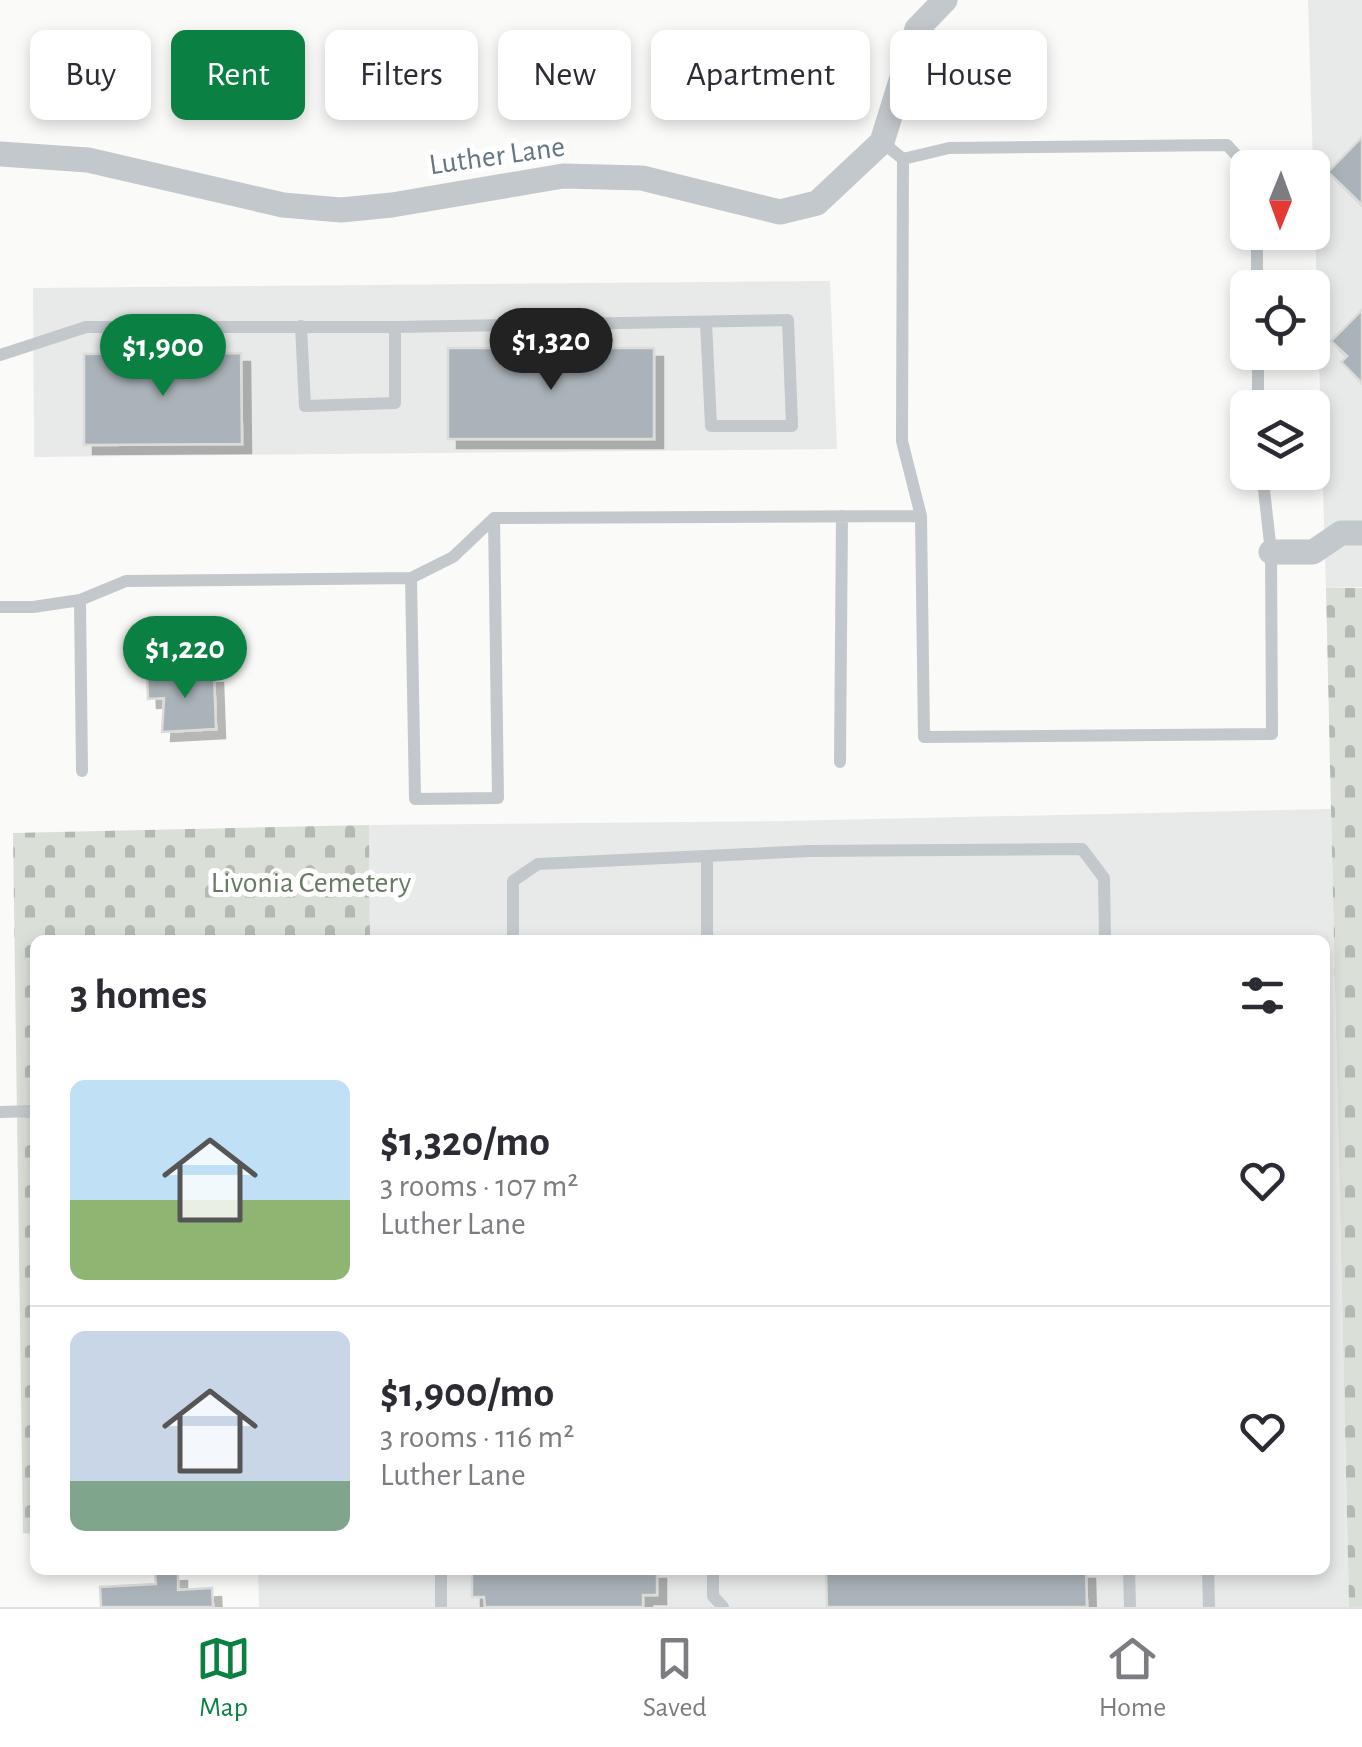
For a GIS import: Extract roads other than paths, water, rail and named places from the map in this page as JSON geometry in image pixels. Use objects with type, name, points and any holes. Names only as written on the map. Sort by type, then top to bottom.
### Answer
[{"type":"street","points":[[882,142],[917,29],[945,0]]},
{"type":"street","name":"Luther Lane","points":[[0,154],[88,160],[282,205],[341,210],[564,176],[642,178],[780,212],[816,203],[882,142]]},
{"type":"street","points":[[1271,552],[1313,552],[1342,533],[1362,533]]},
{"type":"lane","points":[[882,142],[903,159]]},
{"type":"lane","points":[[903,159],[949,148],[1228,145],[1232,150]]},
{"type":"lane","points":[[903,159],[902,441],[921,516],[924,736],[1272,734],[1271,552],[1264,490]]},
{"type":"lane","points":[[0,355],[86,327],[395,327],[788,320],[792,426],[710,426],[706,322]]},
{"type":"lane","points":[[301,326],[305,406],[395,403],[395,327]]},
{"type":"lane","points":[[840,762],[842,516]]},
{"type":"lane","points":[[0,606],[33,607],[80,600],[126,581],[410,578],[452,557],[494,518],[921,516]]},
{"type":"lane","points":[[410,578],[415,799],[498,798],[494,518]]},
{"type":"lane","points":[[80,600],[82,771]]},
{"type":"lane","points":[[513,935],[513,881],[538,864],[810,851],[1082,849],[1104,878],[1105,935]]},
{"type":"lane","points":[[707,856],[707,935]]},
{"type":"lane","points":[[0,1112],[30,1112]]},
{"type":"lane","points":[[440,1575],[441,1607]]},
{"type":"lane","points":[[713,1575],[713,1596],[723,1607]]},
{"type":"lane","points":[[1129,1575],[1130,1607]]},
{"type":"lane","points":[[1208,1575],[1208,1607]]},
{"type":"park label","name":"Livonia Cemetery","points":[[311,883]]}]
